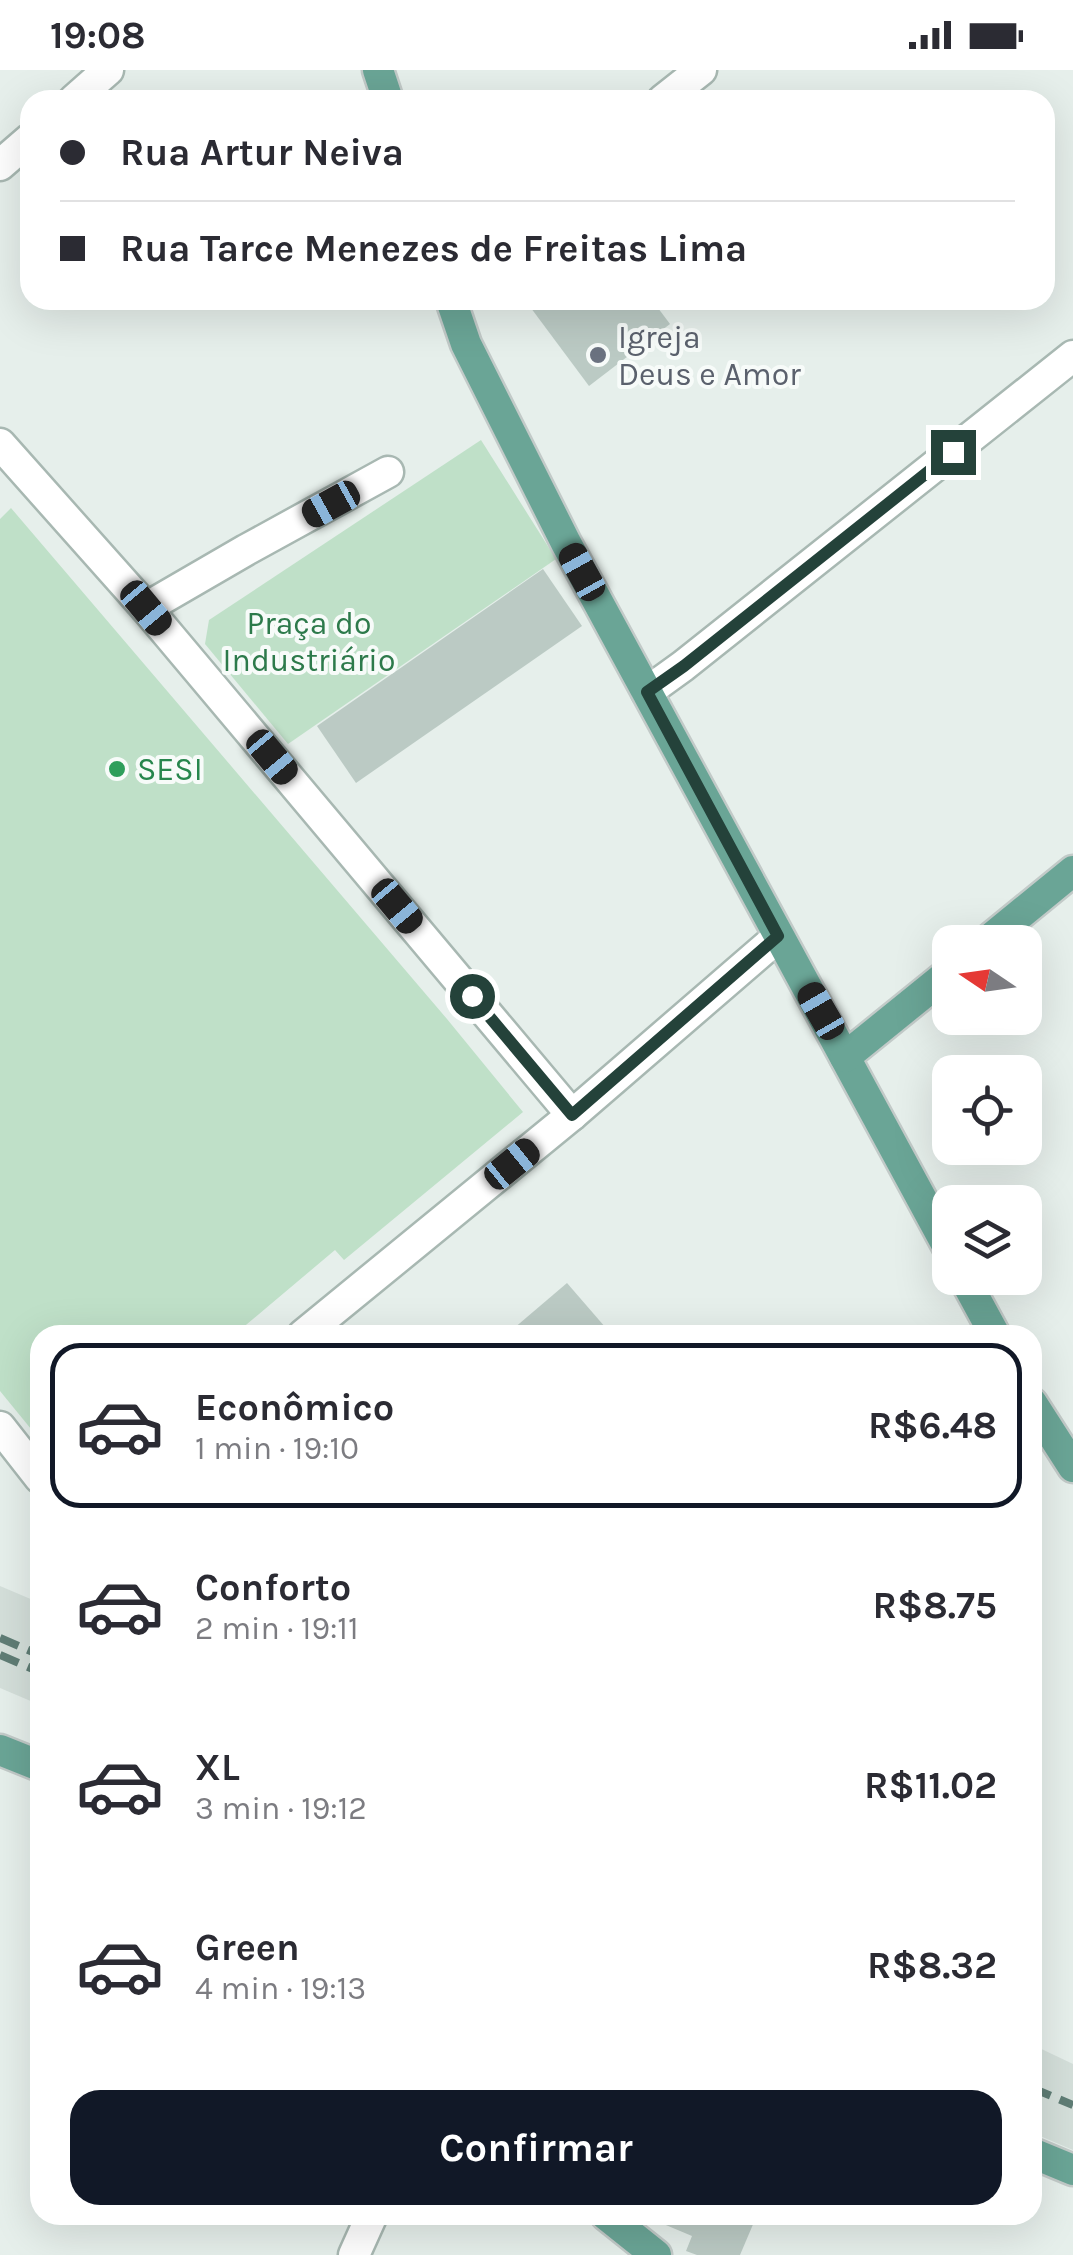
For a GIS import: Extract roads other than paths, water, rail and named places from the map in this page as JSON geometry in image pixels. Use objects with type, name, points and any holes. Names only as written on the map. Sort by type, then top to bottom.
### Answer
[{"type":"main road","points":[[455,310],[466,344],[566,543],[932,1219]]},
{"type":"main road","points":[[1007,925],[1073,871]]},
{"type":"main road","points":[[845,1057],[932,987]]},
{"type":"main road","points":[[973,1295],[990,1325]]},
{"type":"main road","points":[[1042,1419],[1073,1467]]},
{"type":"main road","points":[[0,1750],[30,1762]]},
{"type":"main road","points":[[1042,2157],[1073,2170]]},
{"type":"main road","points":[[618,2225],[656,2255]]},
{"type":"street","points":[[85,90],[108,70]]},
{"type":"street","points":[[676,90],[701,70]]},
{"type":"street","points":[[0,165],[20,148]]},
{"type":"street","points":[[647,692],[1073,356]]},
{"type":"street","points":[[0,444],[146,608],[572,1115]]},
{"type":"street","points":[[146,608],[388,472]]},
{"type":"street","points":[[315,1325],[572,1115],[778,936]]},
{"type":"street","points":[[0,1427],[30,1465]]},
{"type":"street","points":[[354,2255],[368,2225]]},
{"type":"railway","points":[[0,1638],[30,1651]]},
{"type":"railway","points":[[0,1655],[30,1668]]},
{"type":"railway","points":[[1042,2092],[1073,2105]]},
{"type":"place","name":"Igreja Deus e Amor","points":[[598,355]]},
{"type":"place","name":"SESI","points":[[117,769]]},
{"type":"park label","name":"Praça do Industriário","points":[[309,642]]}]
